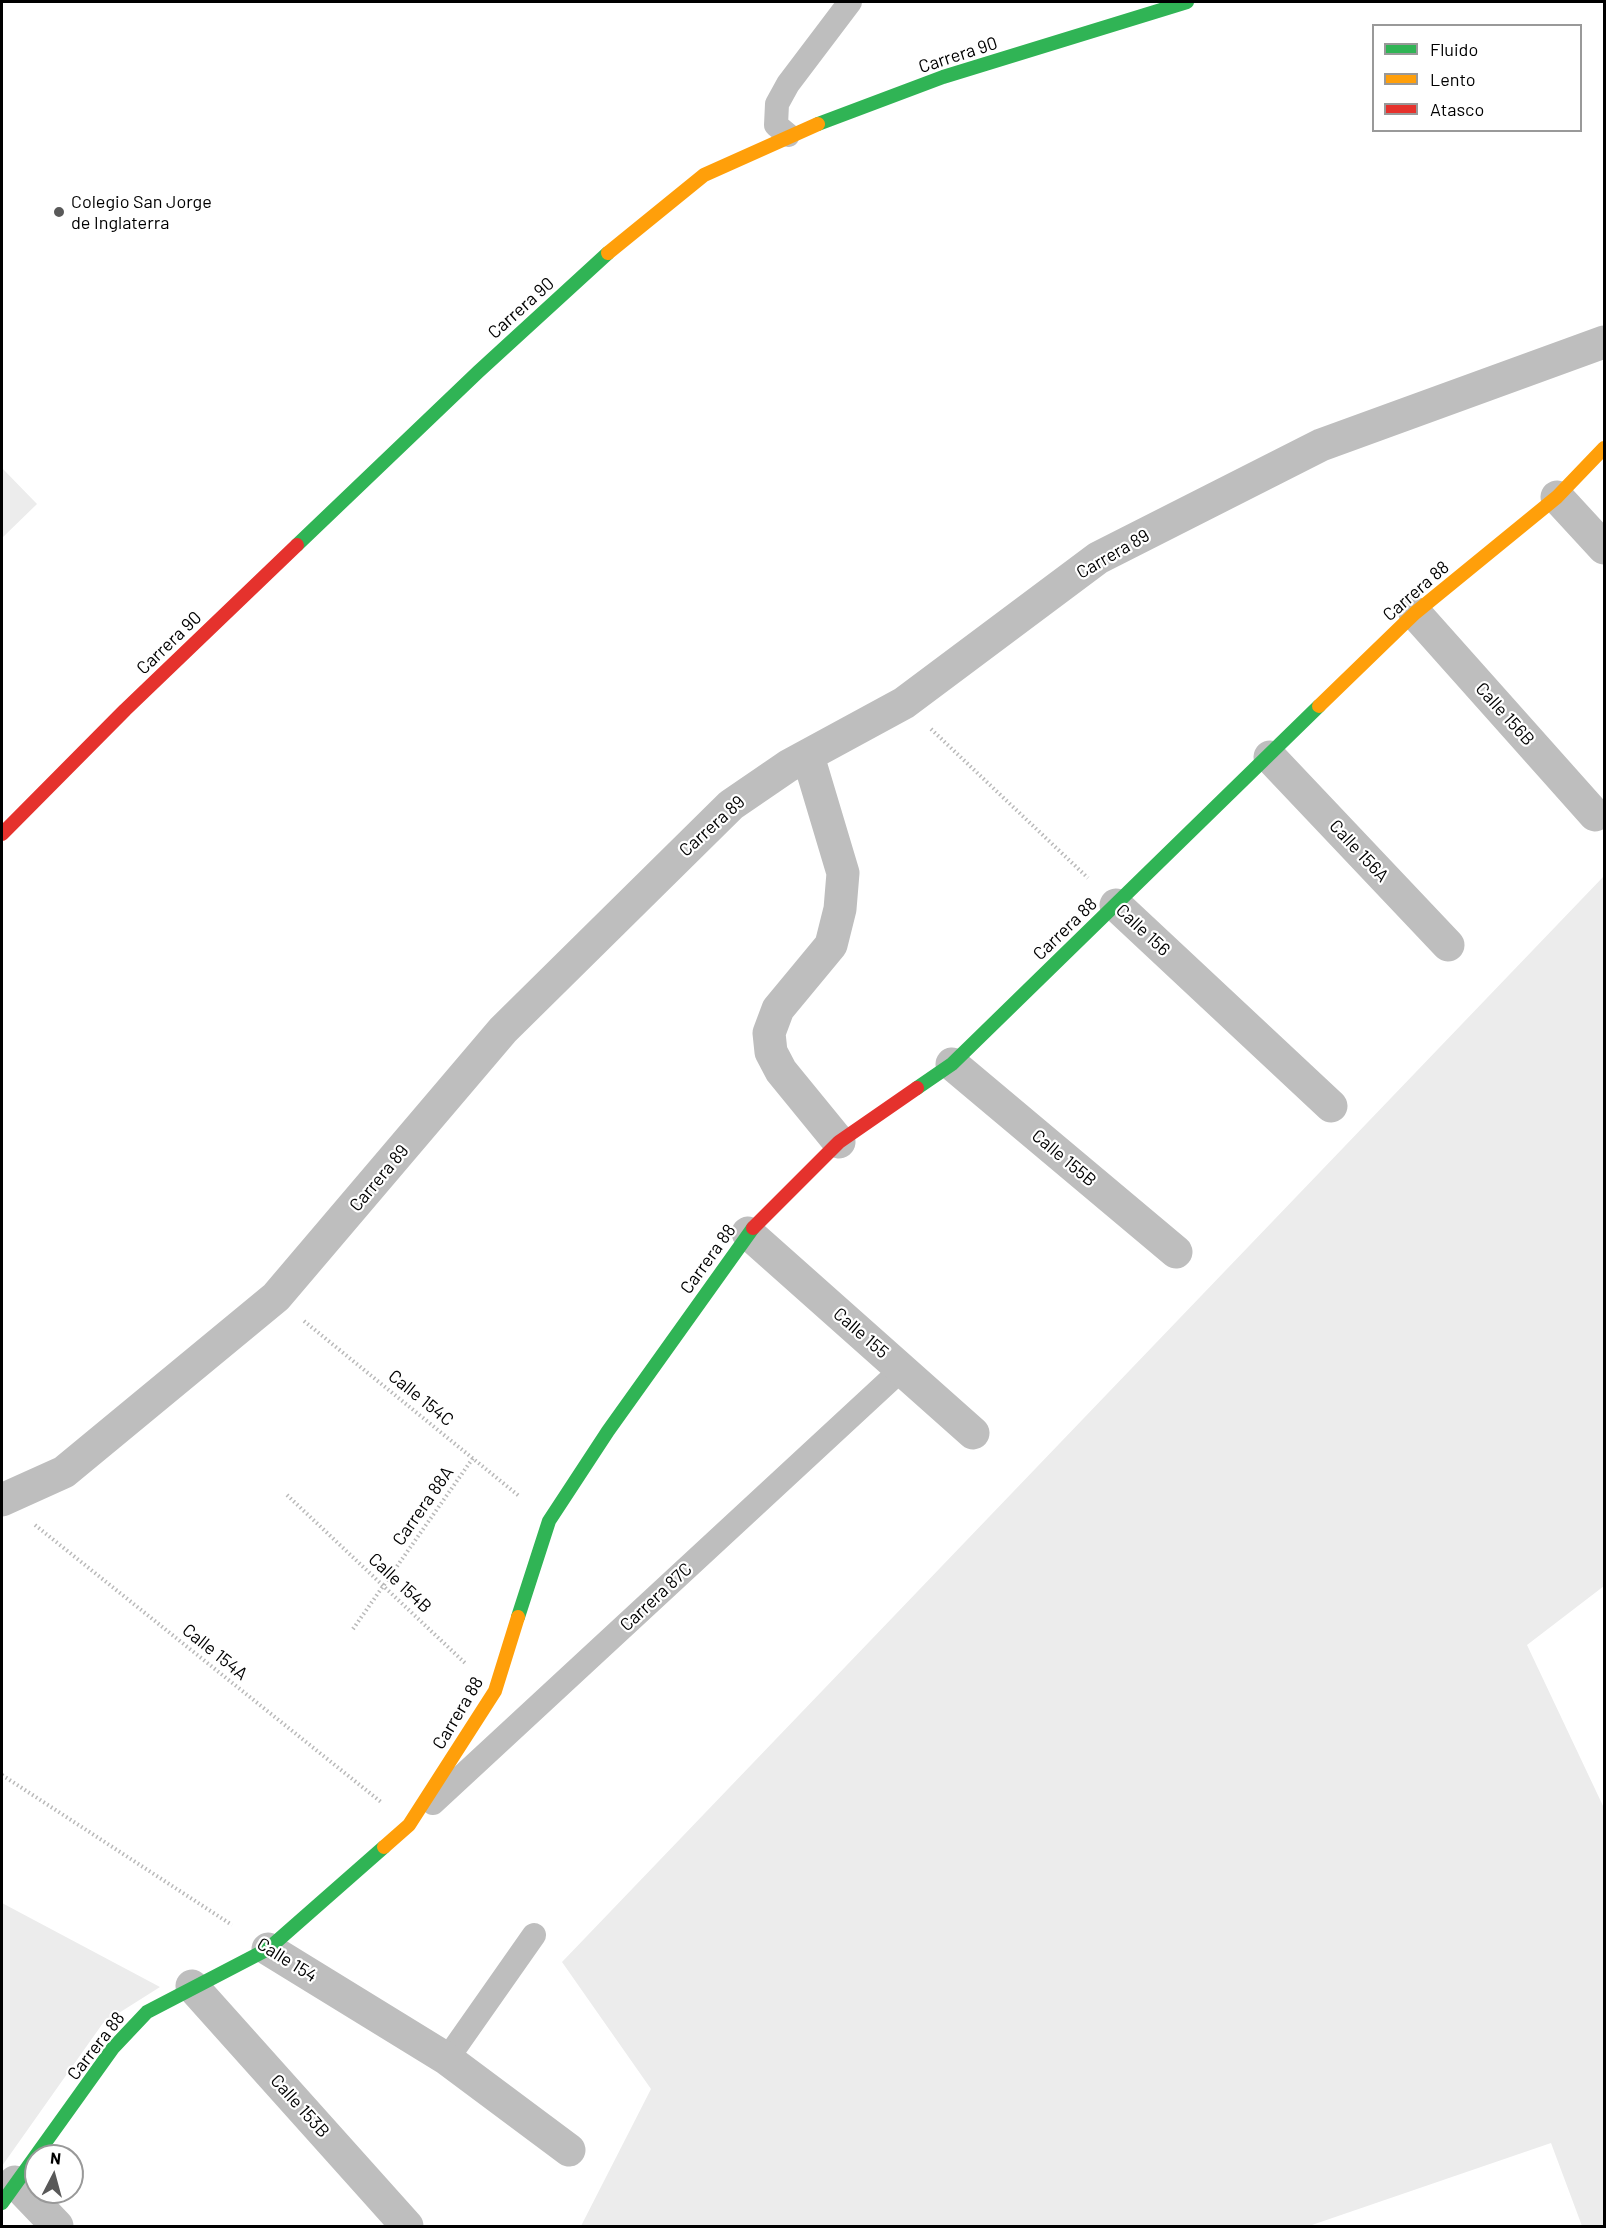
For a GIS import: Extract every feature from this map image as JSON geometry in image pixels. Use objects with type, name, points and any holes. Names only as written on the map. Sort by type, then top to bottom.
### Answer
[{"type":"street","name":"Carrera 90","points":[[2,834],[125,710],[410,438],[626,237],[704,175],[788,135],[943,77],[1093,33],[1187,2]]},
{"type":"street","name":"Carrera 89","points":[[3,1500],[64,1472],[276,1297],[299,1273],[503,1030],[731,805],[808,756],[904,703],[1098,558],[1321,446],[1605,342]]},
{"type":"street","name":"Carrera 88","points":[[8,2193],[113,2048],[147,2012],[192,1986],[268,1949],[409,1825],[495,1691],[549,1521],[608,1431],[748,1233],[840,1142],[952,1064],[1270,757],[1414,613],[1557,497],[1605,448]]},
{"type":"street","points":[[1557,497],[1605,548]]},
{"type":"street","name":"Calle 156B","points":[[1414,613],[1595,815]]},
{"type":"street","points":[[808,756],[843,873],[840,909],[831,945],[778,1009],[769,1033],[771,1052],[781,1071],[840,1142]]},
{"type":"street","name":"Calle 156A","points":[[1270,757],[1448,945]]},
{"type":"street","name":"Calle 156","points":[[1116,904],[1331,1106]]},
{"type":"street","name":"Calle 155B","points":[[952,1064],[1176,1252]]},
{"type":"street","name":"Calle 155","points":[[748,1233],[973,1433]]},
{"type":"street","name":"Calle 154","points":[[268,1949],[447,2059],[569,2150]]},
{"type":"street","name":"Calle 153B","points":[[192,1986],[407,2226]]},
{"type":"street","points":[[8,2193],[57,2226]]},
{"type":"lane","points":[[788,135],[776,125],[777,104],[788,84],[850,2]]},
{"type":"lane","name":"Carrera 87C","points":[[409,1825],[902,1369]]},
{"type":"lane","points":[[447,2059],[534,1935]]},
{"type":"path","name":"Calle 156","points":[[904,703],[1116,904]]},
{"type":"path","name":"Calle 154C","points":[[276,1297],[549,1521]]},
{"type":"path","name":"Carrera 88A","points":[[353,1629],[473,1458]]},
{"type":"path","name":"Calle 154B","points":[[287,1495],[495,1691]]},
{"type":"path","name":"Calle 154A","points":[[3,1500],[409,1825]]},
{"type":"path","name":"Calle 154","points":[[2,1775],[268,1949]]},
{"type":"shaded area","points":[[2,468],[37,504],[2,538]]},
{"type":"shaded area","points":[[1604,876],[1604,1586],[1527,1645],[1604,1808],[1604,2226],[1582,2226],[1551,2143],[1309,2226],[581,2226],[651,2089],[562,1962]]},
{"type":"shaded area","points":[[2,1903],[160,1987],[103,2023],[2,2166]]},
{"type":"traffic: fast","points":[[818,124],[943,77],[1187,2]]},
{"type":"traffic: fast","points":[[297,545],[478,372],[608,253]]},
{"type":"traffic: fast","points":[[917,1088],[952,1064],[1319,706]]},
{"type":"traffic: fast","points":[[518,1617],[549,1521],[608,1431],[753,1228]]},
{"type":"traffic: fast","points":[[2,2203],[113,2048],[147,2012],[268,1949],[384,1847]]},
{"type":"traffic: slow","points":[[608,253],[704,175],[818,124]]},
{"type":"traffic: slow","points":[[1319,706],[1415,613],[1557,497],[1604,448]]},
{"type":"traffic: slow","points":[[384,1847],[409,1825],[495,1691],[518,1617]]},
{"type":"traffic: jam","points":[[2,834],[125,710],[297,545]]},
{"type":"traffic: jam","points":[[753,1228],[839,1142],[917,1088]]},
{"type":"place","name":"Colegio San Jorge de Inglaterra","points":[[59,212]]}]
